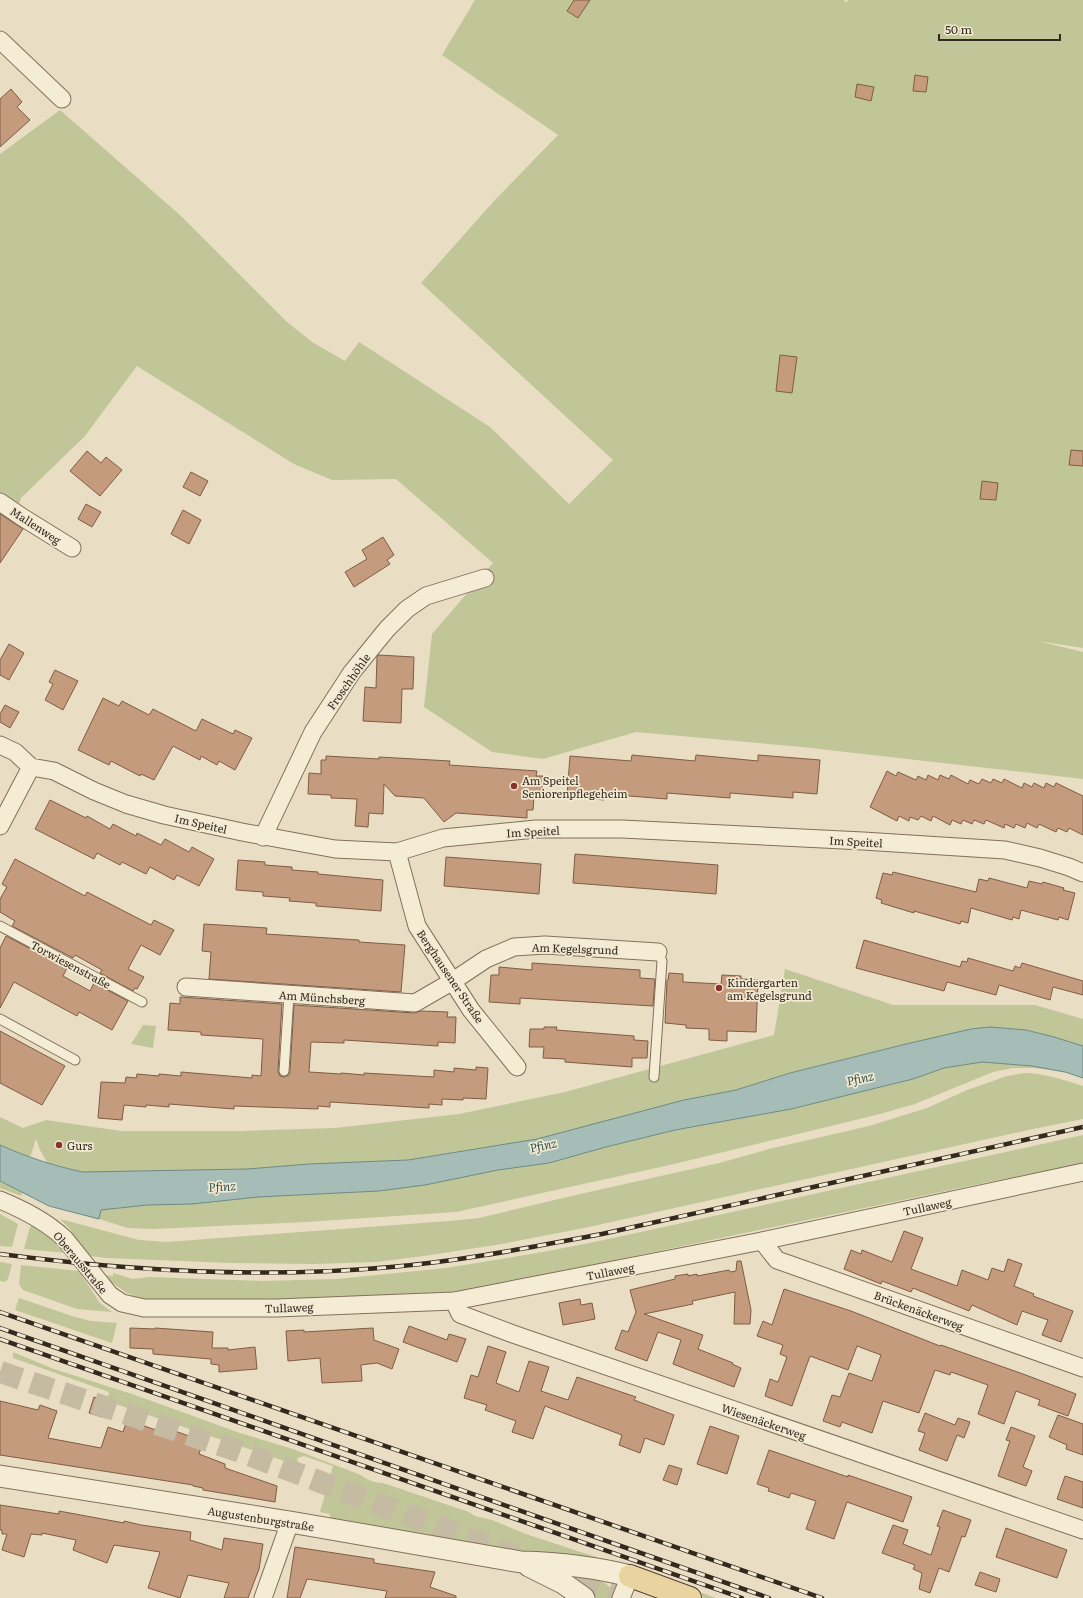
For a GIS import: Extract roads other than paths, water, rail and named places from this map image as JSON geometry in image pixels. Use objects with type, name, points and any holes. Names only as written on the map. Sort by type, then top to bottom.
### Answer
[{"type":"main road","points":[[630,1576],[690,1598]]},
{"type":"street","points":[[0,40],[62,99]]},
{"type":"street","name":"Mallenweg","points":[[0,502],[72,548]]},
{"type":"street","name":"Froschhöhle","points":[[263,837],[313,732],[352,672],[387,629],[407,609],[426,596],[485,578]]},
{"type":"street","points":[[0,745],[15,752],[31,767],[0,826]]},
{"type":"street","name":"Im Speitel","points":[[31,767],[54,772],[126,804],[164,815],[263,837],[334,849],[397,852],[443,838],[536,829],[622,829],[863,841],[1005,850],[1040,858],[1083,873]]},
{"type":"street","name":"Berghausener Straße","points":[[397,852],[417,926],[471,1010],[517,1067]]},
{"type":"street","name":"Am Kegelsgrund","points":[[453,981],[486,959],[514,947],[545,945],[658,952]]},
{"type":"street","name":"Am Münchsberg","points":[[186,987],[415,1003],[453,981]]},
{"type":"street","name":"Tullaweg","points":[[144,1308],[277,1308],[454,1301],[762,1241],[1076,1174],[1083,1186]]},
{"type":"street","name":"Oberausstraße","points":[[0,1200],[40,1219],[58,1232],[100,1285],[115,1300],[144,1308]]},
{"type":"street","name":"Brückenäckerweg","points":[[762,1241],[777,1260],[1083,1368]]},
{"type":"street","name":"Wiesenäckerweg","points":[[454,1301],[460,1314],[513,1334],[1083,1530]]},
{"type":"street","name":"Augustenburgstraße","points":[[0,1476],[290,1522],[521,1562],[544,1562],[595,1569],[630,1576]]},
{"type":"street","points":[[263,1598],[290,1522]]},
{"type":"street","name":"Augustenburgstraße","points":[[521,1562],[563,1583],[584,1598]]},
{"type":"street","points":[[621,1598],[630,1576]]},
{"type":"lane","name":"Torwiesenstraße","points":[[0,926],[142,1002]]},
{"type":"lane","points":[[654,1077],[662,961],[658,952]]},
{"type":"lane","points":[[284,1071],[289,994]]},
{"type":"lane","points":[[0,1019],[75,1060]]},
{"type":"water","name":"Pfinz","points":[[990,1027],[1026,1030],[1083,1046],[1083,1078],[1065,1072],[1032,1066],[982,1062],[944,1068],[913,1079],[791,1109],[675,1130],[549,1163],[498,1170],[425,1185],[379,1191],[258,1197],[192,1204],[147,1205],[101,1210],[99,1219],[49,1206],[0,1181],[0,1145],[41,1161],[83,1172],[247,1169],[309,1164],[408,1160],[537,1139],[684,1100],[736,1090],[790,1073],[906,1044],[971,1029]]},
{"type":"tunnel","points":[[0,1372],[238,1451],[517,1556]]},
{"type":"tunnel","points":[[547,1568],[627,1598]]},
{"type":"railway","points":[[0,1254],[146,1269],[244,1273],[342,1271],[444,1261],[602,1234],[1083,1127]]},
{"type":"railway","points":[[0,1312],[822,1598]]},
{"type":"railway","points":[[0,1328],[769,1598]]},
{"type":"railway","points":[[0,1339],[742,1598]]},
{"type":"place","name":"Am Speitel Seniorenpflegeheim","points":[[514,786]]},
{"type":"place","name":"Kindergarten am Kegelsgrund","points":[[719,988]]},
{"type":"place","name":"Gurs","points":[[59,1145]]}]
